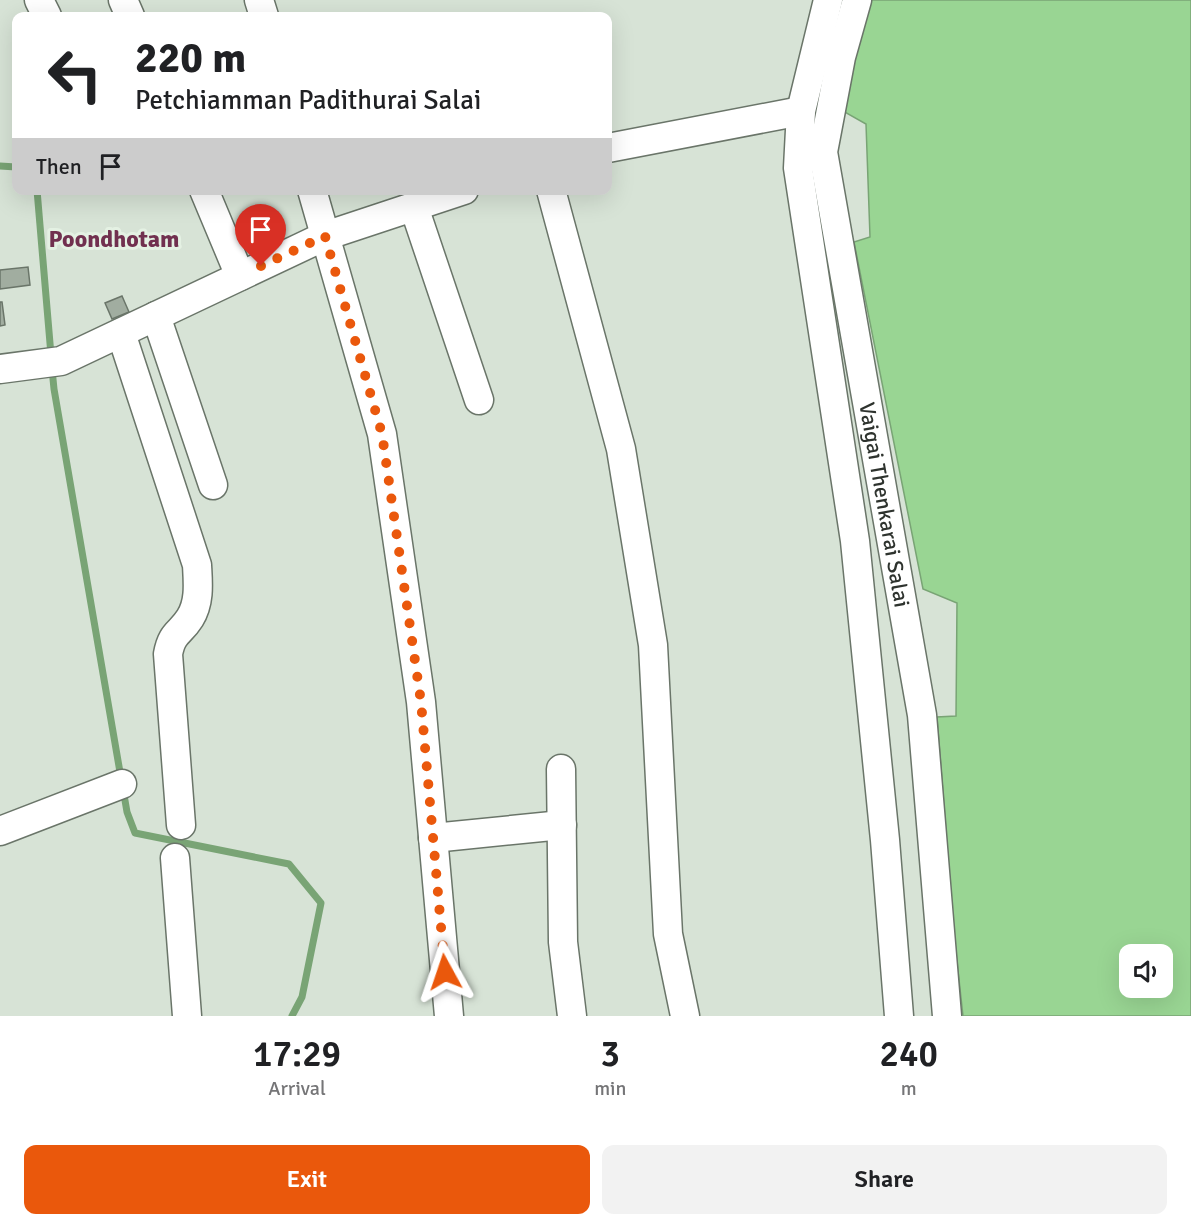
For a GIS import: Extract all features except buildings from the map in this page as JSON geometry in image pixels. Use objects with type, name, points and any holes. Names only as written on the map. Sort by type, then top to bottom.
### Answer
[{"type":"street","name":"Vaigai Thenkarai Salai","points":[[828,0],[801,111],[798,168],[855,541],[884,828],[899,1016]]},
{"type":"street","name":"Vaigai Thenkarai Salai","points":[[857,0],[841,57],[823,152],[922,715],[946,1016]]},
{"type":"street","points":[[612,147],[801,111]]},
{"type":"street","points":[[206,195],[240,276]]},
{"type":"street","points":[[313,195],[382,434],[421,702],[449,1016]]},
{"type":"street","points":[[0,369],[50,363],[121,333],[325,236],[449,195]]},
{"type":"street","points":[[552,195],[621,448],[653,645],[668,934],[684,1016]]},
{"type":"street","points":[[414,207],[478,400]]},
{"type":"street","points":[[156,316],[213,485]]},
{"type":"street","points":[[121,333],[197,565],[198,592],[195,609],[170,641],[168,654],[181,825]]},
{"type":"street","points":[[561,769],[563,942],[572,1016]]},
{"type":"street","points":[[0,831],[122,784]]},
{"type":"street","points":[[433,838],[562,825]]},
{"type":"street","points":[[175,858],[187,1016]]},
{"type":"shaded area","points":[[871,0],[1191,0],[1191,1016],[963,1016],[954,934],[937,717],[956,716],[957,603],[923,589],[854,242],[870,237],[866,124],[841,110]]},
{"type":"waterway","points":[[0,166],[12,167]]},
{"type":"waterway","points":[[37,195],[51,355]]},
{"type":"waterway","points":[[52,369],[121,778]]},
{"type":"waterway","points":[[123,789],[127,812],[135,833],[289,864],[321,903],[302,997],[292,1016]]},
{"type":"district","name":"Poondhotam","points":[[114,239]]},
{"type":"route","points":[[261,266],[325,236],[382,434],[421,702],[445,972]]}]
